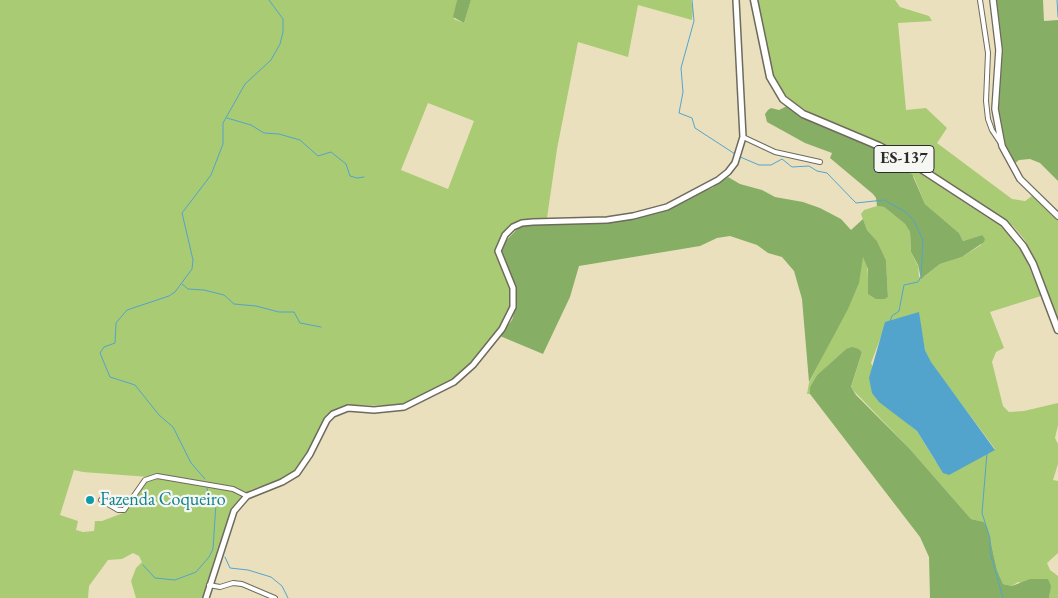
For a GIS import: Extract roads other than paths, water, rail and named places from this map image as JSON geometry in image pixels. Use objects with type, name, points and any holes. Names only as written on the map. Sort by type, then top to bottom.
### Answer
[{"type":"main road","name":"ES-137","points":[[754,0],[770,77],[783,99],[803,114],[884,148],[915,165],[958,191],[1004,223],[1026,252],[1058,330]]},
{"type":"main road","points":[[992,0],[999,50],[995,109],[1002,146],[1020,179],[1058,216]]},
{"type":"street","points":[[206,598],[234,511],[247,496],[282,482],[297,473],[310,454],[327,420],[340,409],[392,410],[404,407],[454,382],[468,370],[502,329],[513,307],[513,288],[498,251],[504,235],[522,223],[607,220],[633,216],[667,207],[718,180],[728,172],[737,156],[743,138],[736,0]]},
{"type":"street","points":[[980,0],[988,53],[986,101],[988,119],[992,130],[1002,146]]},
{"type":"street","points":[[743,138],[775,152],[820,162]]},
{"type":"street","points":[[101,500],[118,510],[124,510],[145,480],[157,476],[233,488],[247,496]]},
{"type":"street","points":[[209,585],[216,588],[242,584],[275,598]]},
{"type":"water","points":[[919,312],[925,350],[931,362],[995,450],[949,475],[943,473],[917,431],[879,402],[872,393],[869,378],[885,322]]},
{"type":"waterway","points":[[205,479],[191,463],[173,427],[159,415],[135,385],[110,377],[100,353],[104,347],[115,343],[116,323],[127,310],[169,296],[175,292],[192,269],[193,260],[182,213],[211,175],[223,144],[223,123],[245,84],[271,60],[280,44],[283,32],[283,19],[269,0]]},
{"type":"waterway","points":[[692,0],[694,21],[681,68],[683,92],[679,113],[692,118],[695,128],[735,154]]},
{"type":"waterway","points":[[1057,0],[1058,17]]},
{"type":"waterway","points":[[227,118],[251,125],[264,133],[279,134],[300,140],[318,156],[331,152],[346,164],[350,176],[364,177]]},
{"type":"waterway","points":[[738,156],[759,165],[771,165],[782,159],[792,167],[809,166],[817,171],[827,173],[856,203],[884,200],[907,213],[914,221],[923,240],[921,277],[918,282],[904,285],[899,311],[892,316],[890,321]]},
{"type":"waterway","points":[[182,284],[188,289],[204,290],[224,295],[234,304],[256,306],[279,312],[294,312],[300,323],[321,327]]},
{"type":"waterway","points":[[987,453],[982,513],[990,538],[990,552],[1003,598]]},
{"type":"waterway","points":[[143,565],[155,578],[175,580],[196,572],[209,557],[213,549],[216,503],[209,497],[207,488]]},
{"type":"waterway","points":[[225,557],[230,568],[248,570],[271,577],[282,586],[288,598]]},
{"type":"place","name":"Fazenda Coqueiro","points":[[90,500]]}]
